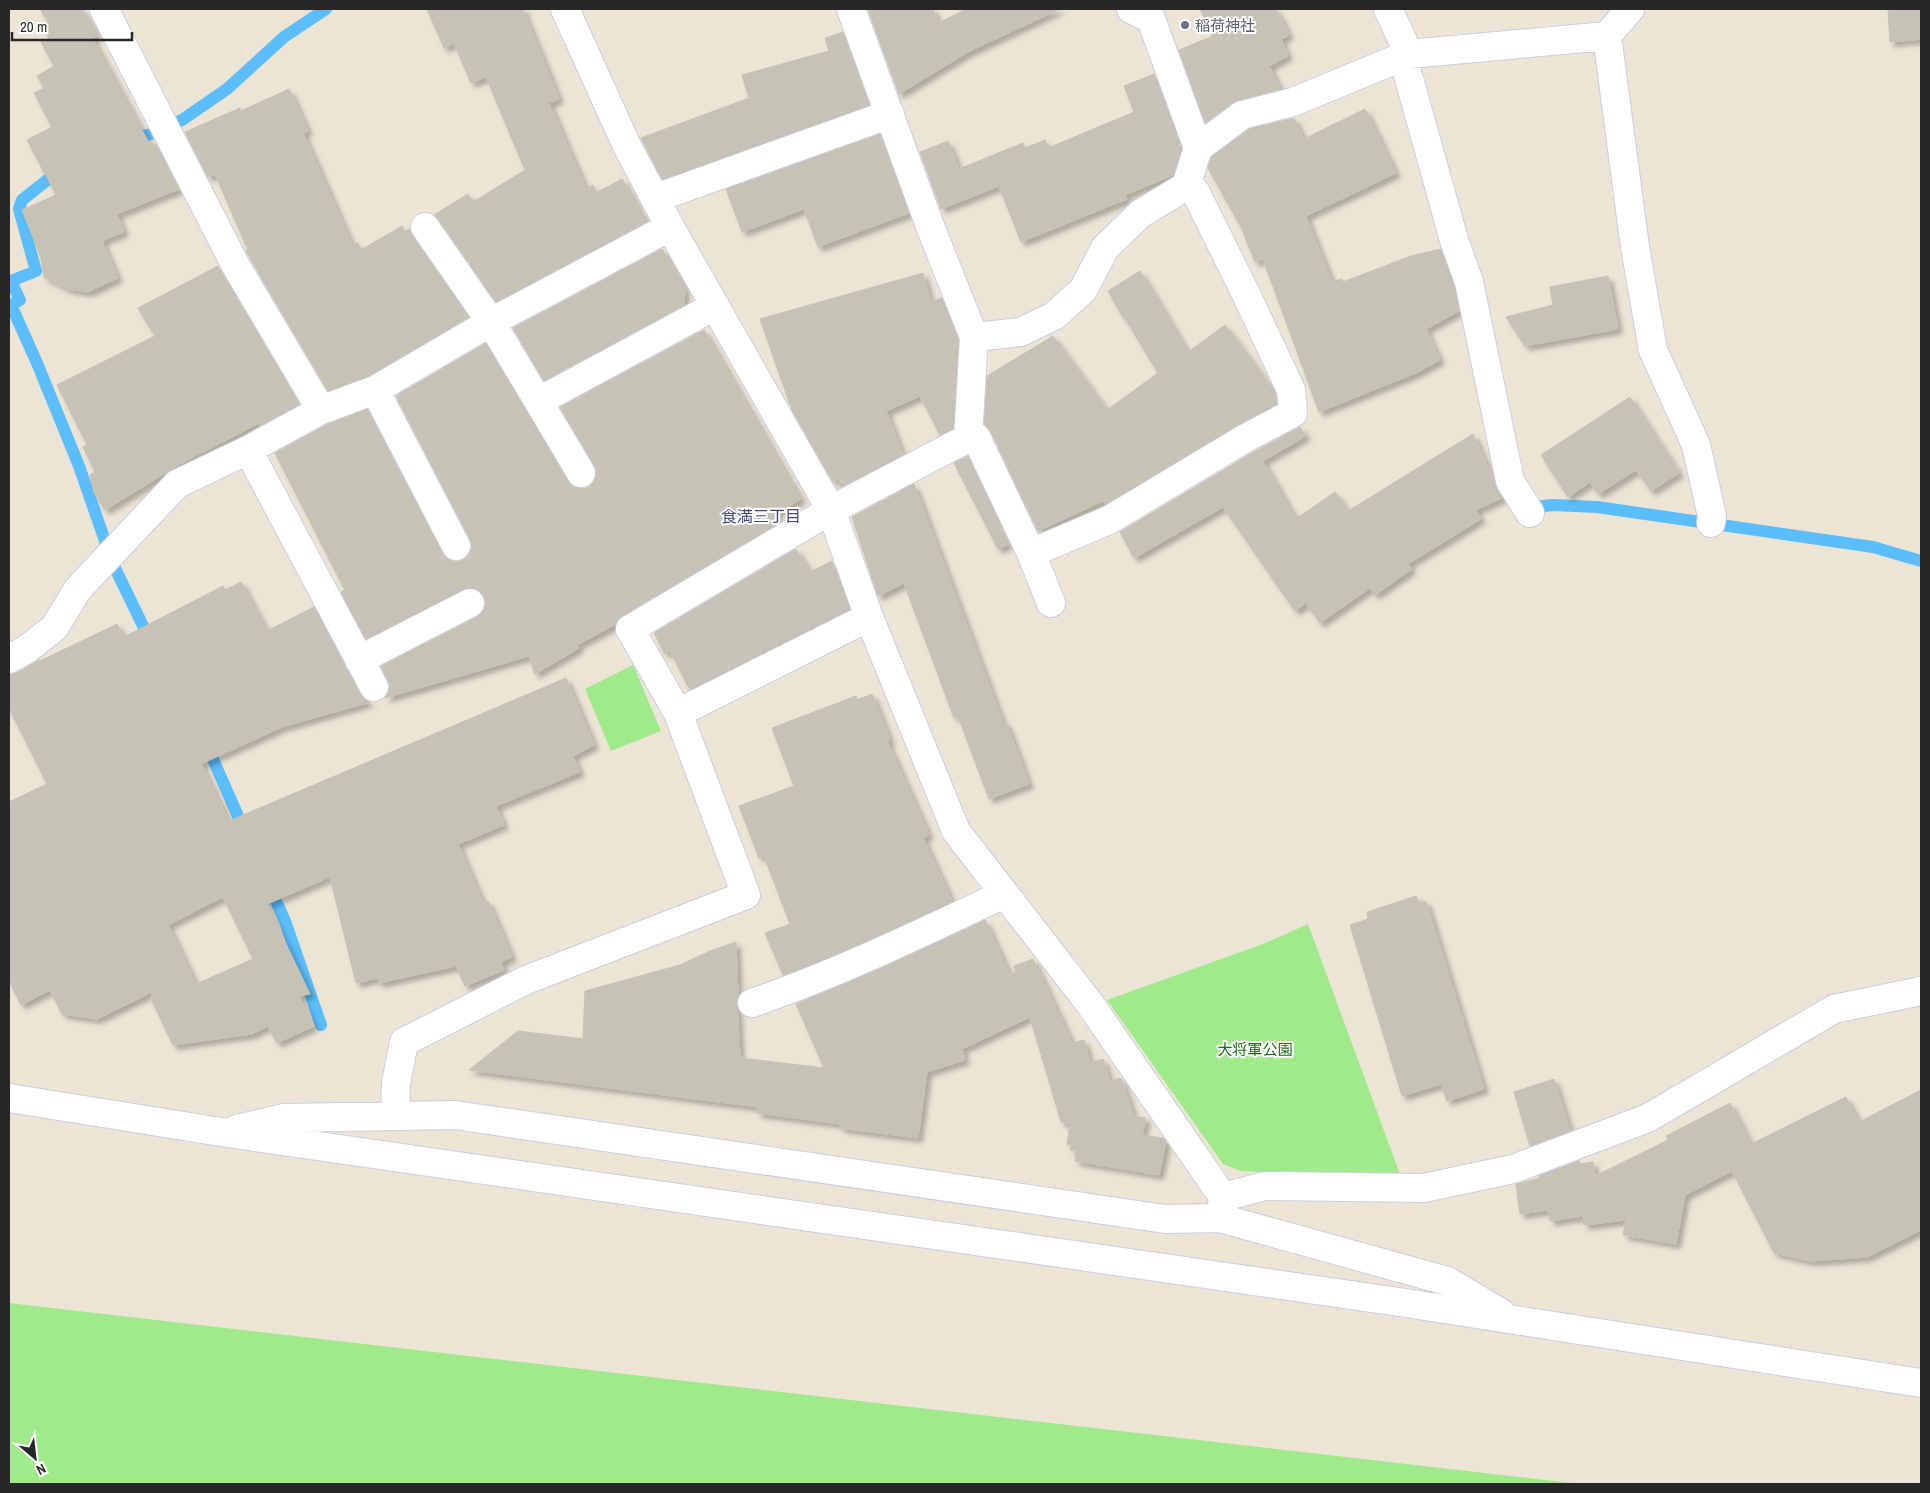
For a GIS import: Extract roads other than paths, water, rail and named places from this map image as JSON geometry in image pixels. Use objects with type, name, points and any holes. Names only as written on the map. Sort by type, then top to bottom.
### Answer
[{"type":"street","points":[[104,9],[236,266],[321,410]]},
{"type":"street","points":[[565,9],[626,144],[670,227],[831,510],[870,617],[956,831],[1090,1004],[1222,1207],[1447,1281],[1514,1320]]},
{"type":"street","points":[[851,9],[930,226],[974,337],[968,438]]},
{"type":"street","points":[[1131,9],[1151,19],[1198,148]]},
{"type":"street","points":[[1388,9],[1409,54],[1406,68],[1449,222],[1468,282],[1510,481],[1530,513]]},
{"type":"street","points":[[974,337],[1020,332],[1054,316],[1083,290],[1105,248],[1140,214],[1186,186],[1198,148],[1242,115],[1293,102],[1409,54],[1607,36],[1630,9]]},
{"type":"street","points":[[1607,36],[1634,237],[1653,350],[1696,445],[1712,516],[1711,523]]},
{"type":"street","points":[[656,198],[890,114]]},
{"type":"street","points":[[1031,553],[1109,520],[1244,439],[1293,413],[1291,390],[1250,302],[1195,192],[1186,186]]},
{"type":"street","points":[[425,227],[491,322],[581,473]]},
{"type":"street","points":[[9,659],[27,649],[54,628],[78,588],[177,484],[248,450],[321,410],[376,390],[491,322],[670,227]]},
{"type":"street","points":[[538,401],[715,306]]},
{"type":"street","points":[[376,390],[456,546]]},
{"type":"street","points":[[395,1116],[396,1083],[404,1042],[526,980],[746,895],[678,713],[630,629],[831,510],[968,438],[976,437],[1031,553],[1051,603]]},
{"type":"street","points":[[248,450],[374,687]]},
{"type":"street","points":[[359,660],[470,603]]},
{"type":"street","points":[[678,713],[870,617]]},
{"type":"street","points":[[752,1003],[797,988],[1004,894]]},
{"type":"street","points":[[221,1132],[284,1118],[454,1115],[1164,1219],[1222,1207],[1265,1186],[1424,1188],[1513,1169],[1648,1118],[1834,1009],[1921,991]]},
{"type":"street","points":[[9,1098],[221,1132],[1514,1320],[1921,1383]]},
{"type":"waterway","points":[[128,140],[151,134],[182,120],[227,89],[284,37],[326,9]]},
{"type":"waterway","points":[[60,170],[22,200],[19,209],[36,271],[11,281],[20,300],[11,305],[79,466],[113,564],[149,641]]},
{"type":"waterway","points":[[1530,500],[1534,507],[1553,505],[1597,507],[1873,547],[1921,561]]},
{"type":"waterway","points":[[204,744],[212,757],[245,832]]},
{"type":"waterway","points":[[269,885],[285,921],[321,1025]]},
{"type":"place","name":"稲荷神社","points":[[1185,25]]},
{"type":"district","name":"食満三丁目","points":[[761,516]]},
{"type":"park label","name":"大将軍公園","points":[[1255,1049]]}]
